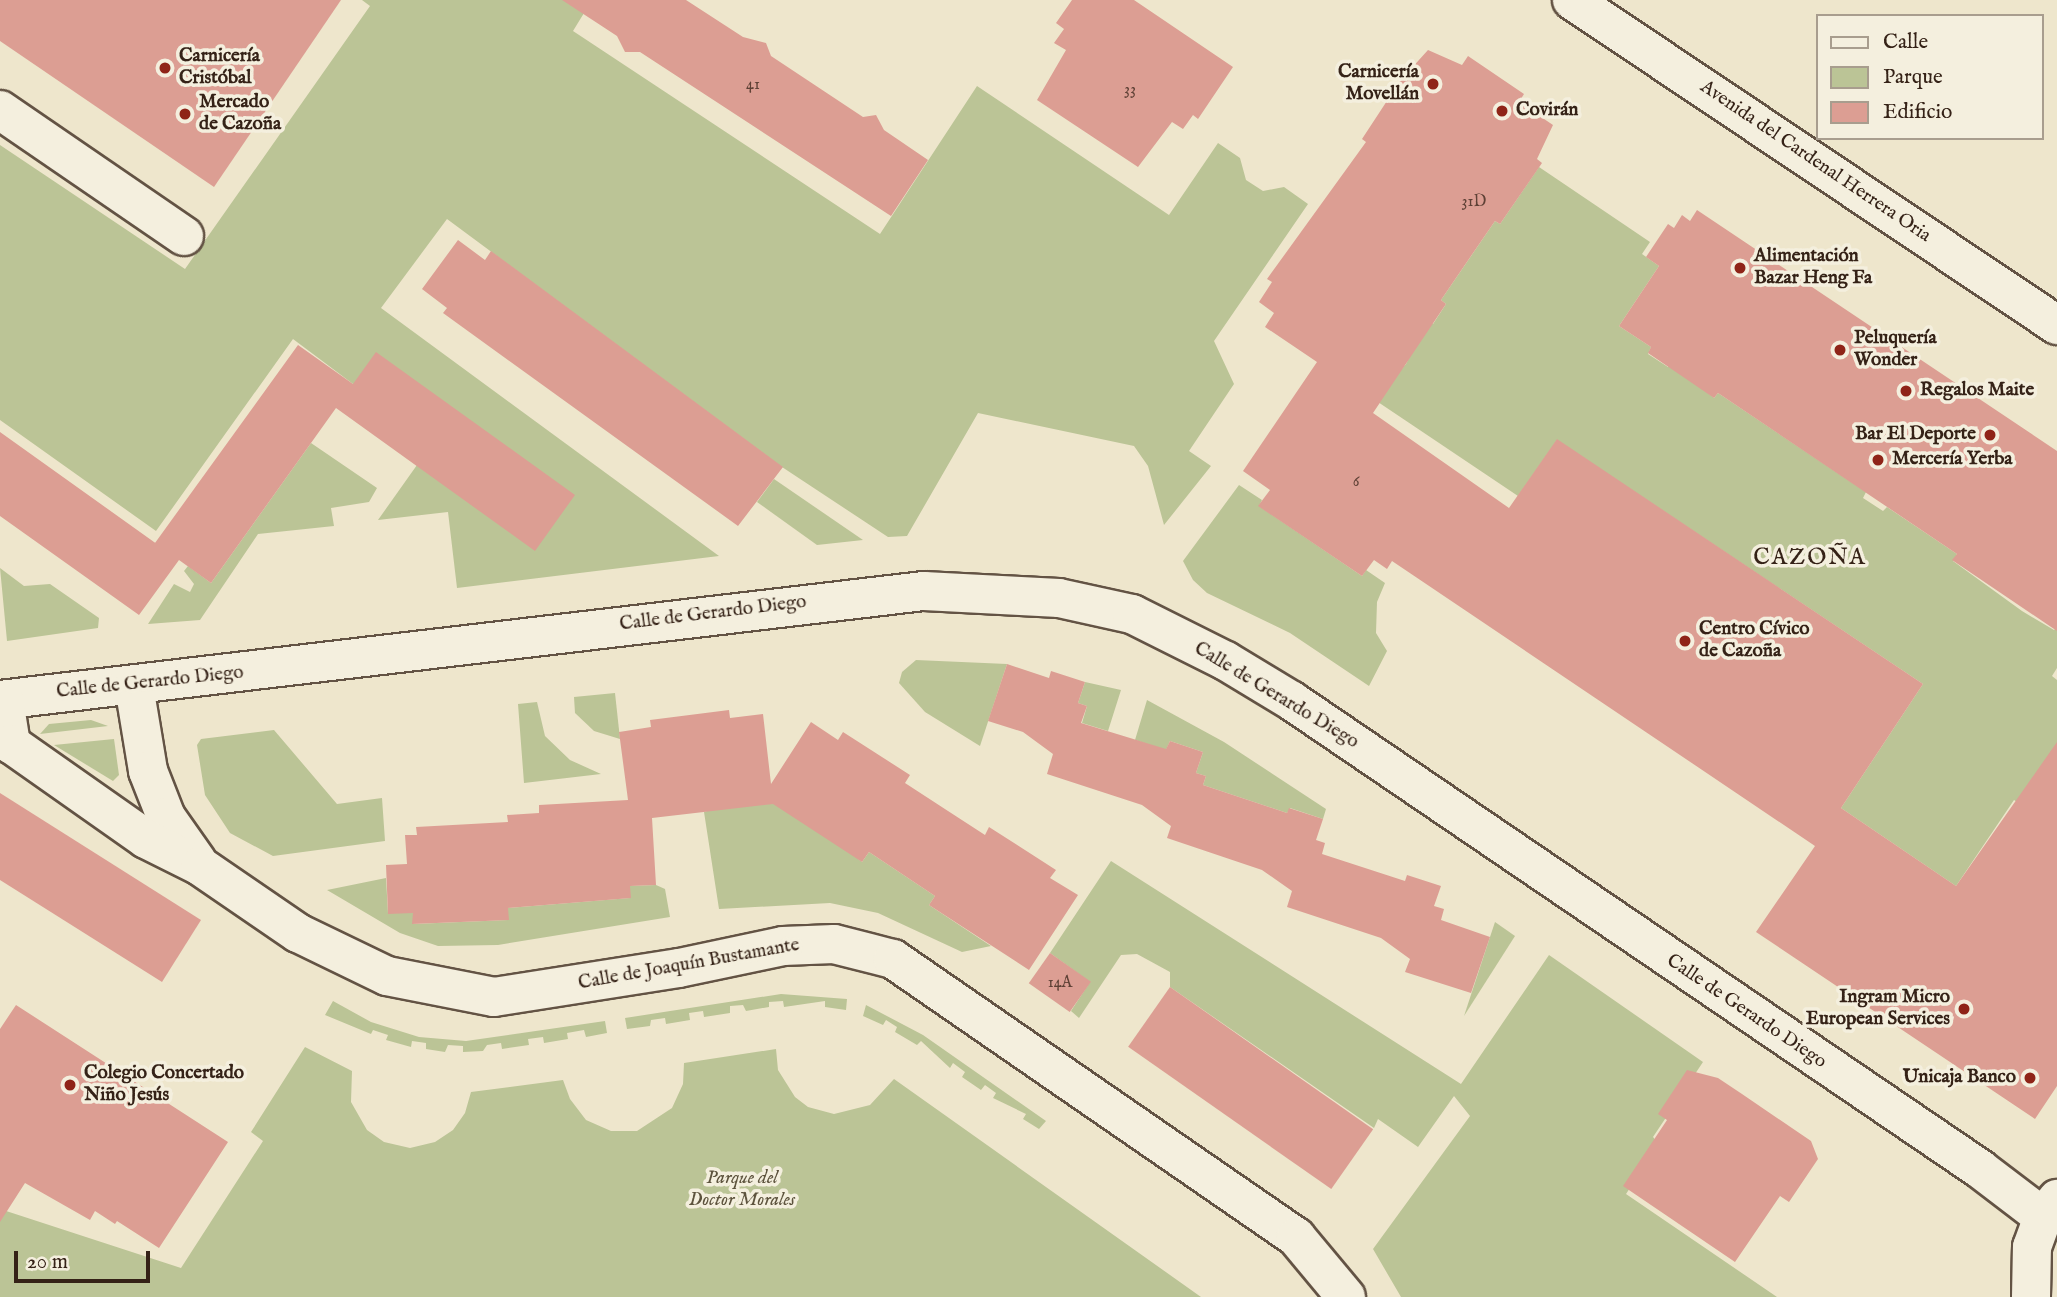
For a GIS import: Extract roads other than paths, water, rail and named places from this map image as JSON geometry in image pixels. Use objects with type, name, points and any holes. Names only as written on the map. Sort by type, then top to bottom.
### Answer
[{"type":"street","name":"Avenida del Cardenal Herrera Oria","points":[[1572,0],[2057,325]]},
{"type":"street","points":[[0,110],[184,236]]},
{"type":"street","name":"Calle de Gerardo Diego","points":[[2,700],[923,591],[1059,598],[1132,614],[1226,661],[1293,701],[1980,1170],[2050,1208]]},
{"type":"street","name":"Calle de Joaquín Bustamante","points":[[134,686],[148,771],[166,817],[200,866]]},
{"type":"street","name":"Calle de Joaquín Bustamante","points":[[2,700],[10,744],[146,839],[200,866],[298,933],[387,976],[494,997],[679,968],[783,946],[834,944],[893,958],[1296,1237],[1346,1297]]},
{"type":"street","points":[[2031,1297],[2028,1263],[2050,1208]]},
{"type":"place","name":"Carnicería Cristóbal","points":[[165,68]]},
{"type":"place","name":"Carnicería Movellán","points":[[1433,84]]},
{"type":"place","name":"Covirán","points":[[1502,111]]},
{"type":"place","name":"Mercado de Cazoña","points":[[185,114]]},
{"type":"place","name":"Alimentación Bazar Heng Fa","points":[[1740,268]]},
{"type":"place","name":"Peluquería Wonder","points":[[1840,350]]},
{"type":"place","name":"Regalos Maite","points":[[1906,391]]},
{"type":"place","name":"Bar El Deporte","points":[[1990,435]]},
{"type":"place","name":"Mercería Yerba","points":[[1878,460]]},
{"type":"place","name":"Centro Cívico de Cazoña","points":[[1685,641]]},
{"type":"place","name":"Ingram Micro European Services","points":[[1964,1009]]},
{"type":"place","name":"Unicaja Banco","points":[[2030,1078]]},
{"type":"place","name":"Colegio Concertado Niño Jesús","points":[[70,1085]]},
{"type":"district","name":"CAZOÑA","points":[[1810,558]]},
{"type":"park label","name":"Parque del Doctor Morales","points":[[742,1190]]}]
